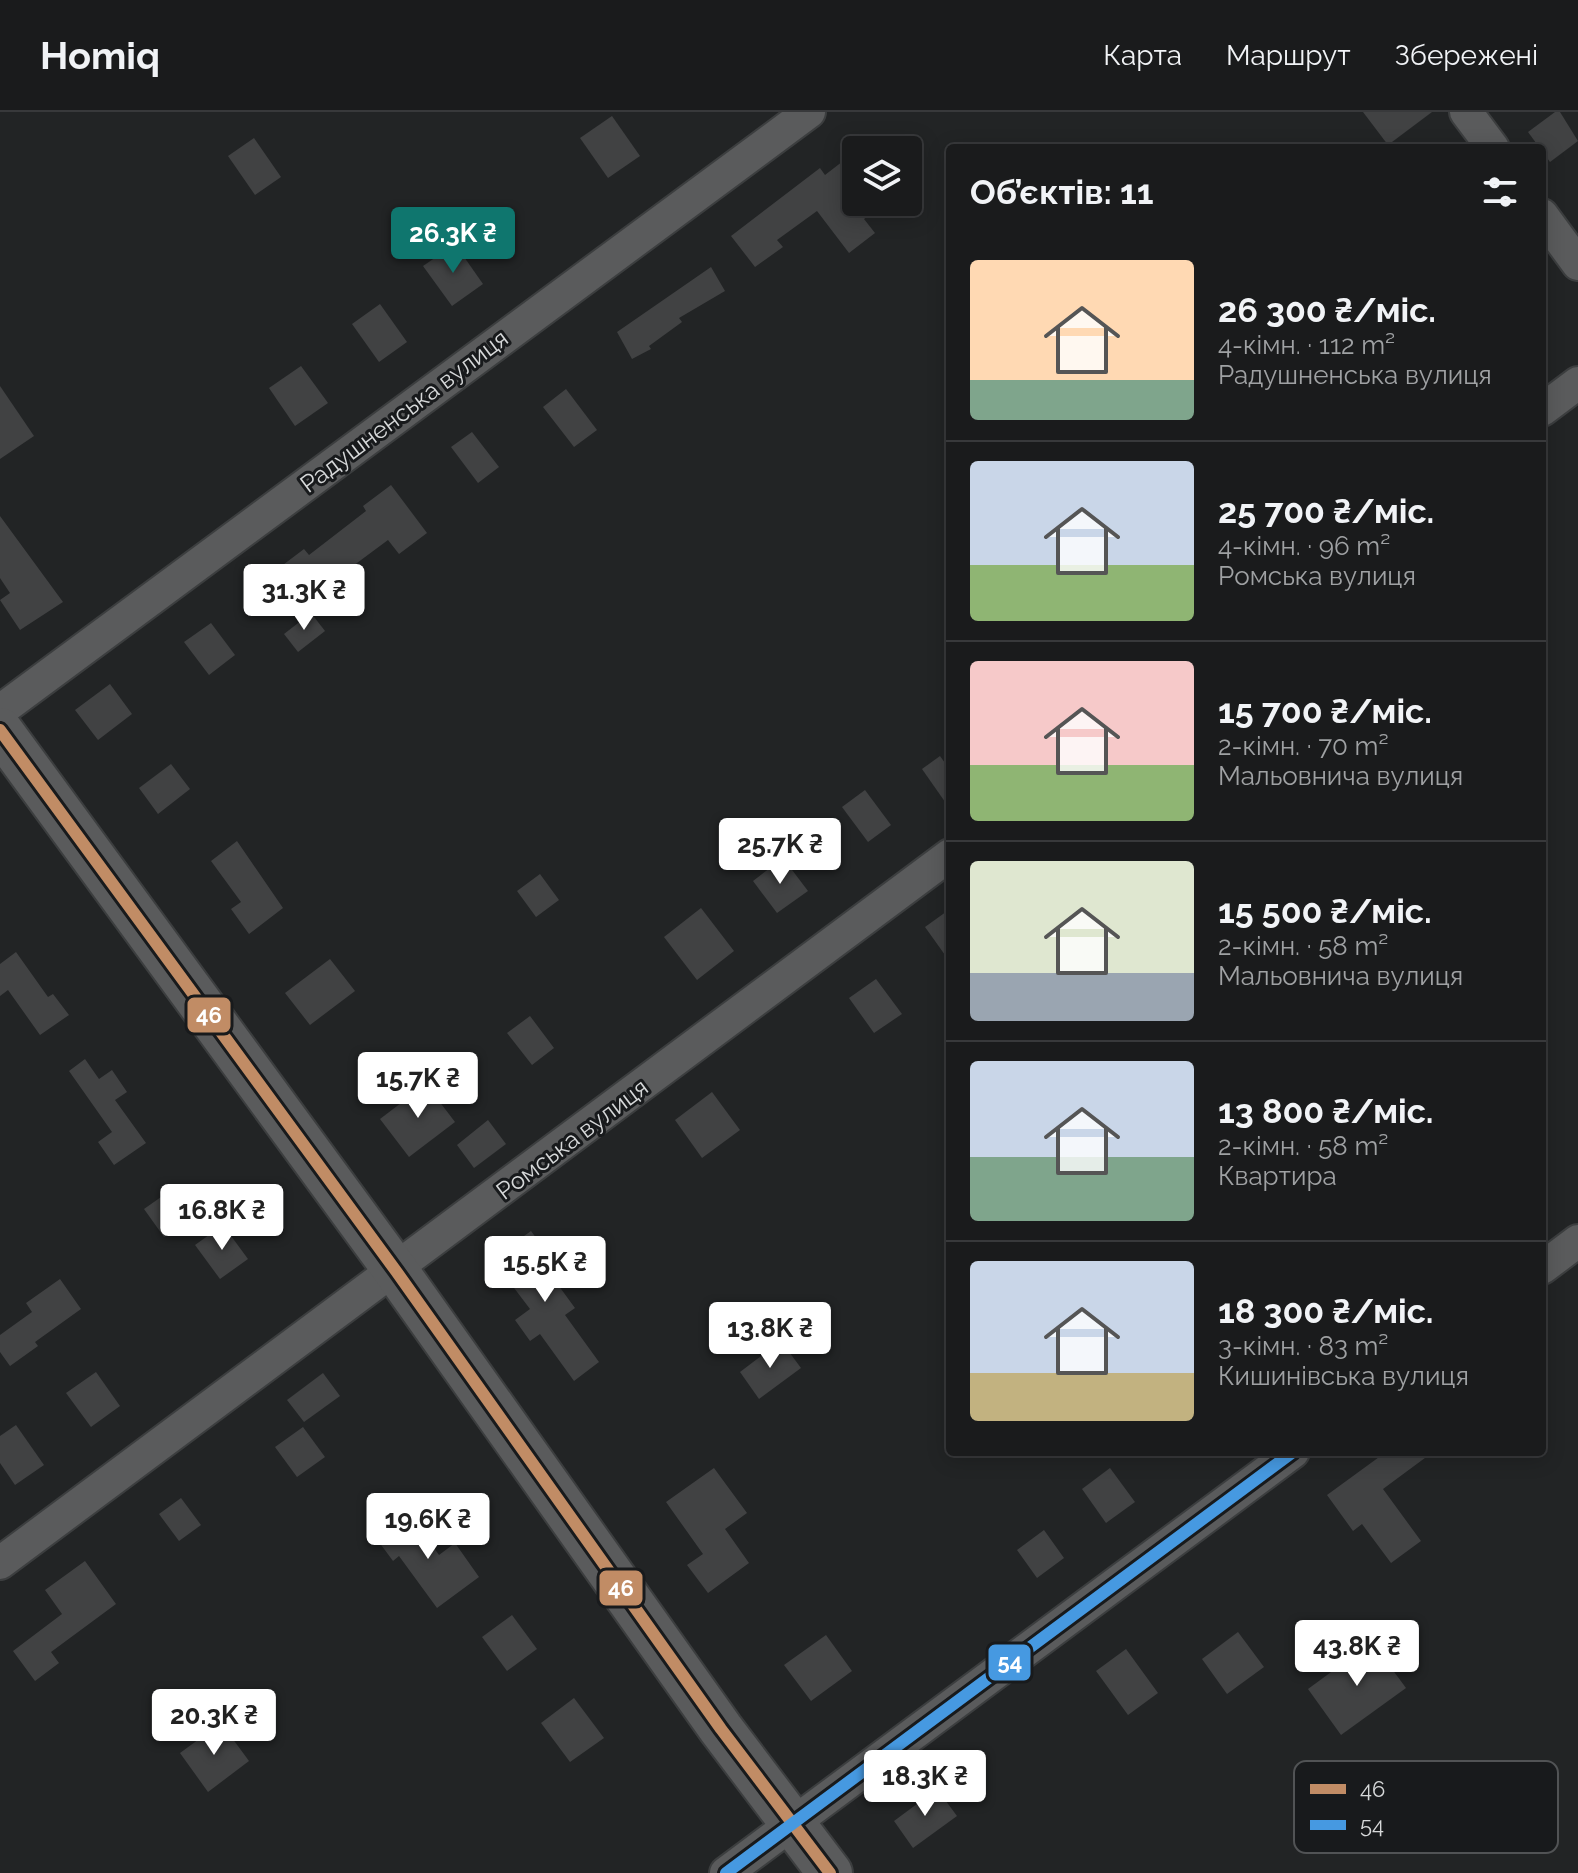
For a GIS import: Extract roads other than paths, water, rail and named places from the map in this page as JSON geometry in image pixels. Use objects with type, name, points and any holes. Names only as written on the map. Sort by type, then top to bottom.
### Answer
[{"type":"street","name":"Радушненська вулиця","points":[[0,711],[809,112]]},
{"type":"street","points":[[1466,112],[1490,144]]},
{"type":"street","points":[[1546,220],[1578,264]]},
{"type":"street","points":[[1546,407],[1578,383]]},
{"type":"street","points":[[0,730],[396,1271],[721,1729],[830,1873]]},
{"type":"street","name":"Ромська вулиця","points":[[0,1563],[396,1271],[946,858]]},
{"type":"street","points":[[1546,1265],[1578,1241]]},
{"type":"street","points":[[726,1873],[1288,1456]]}]
